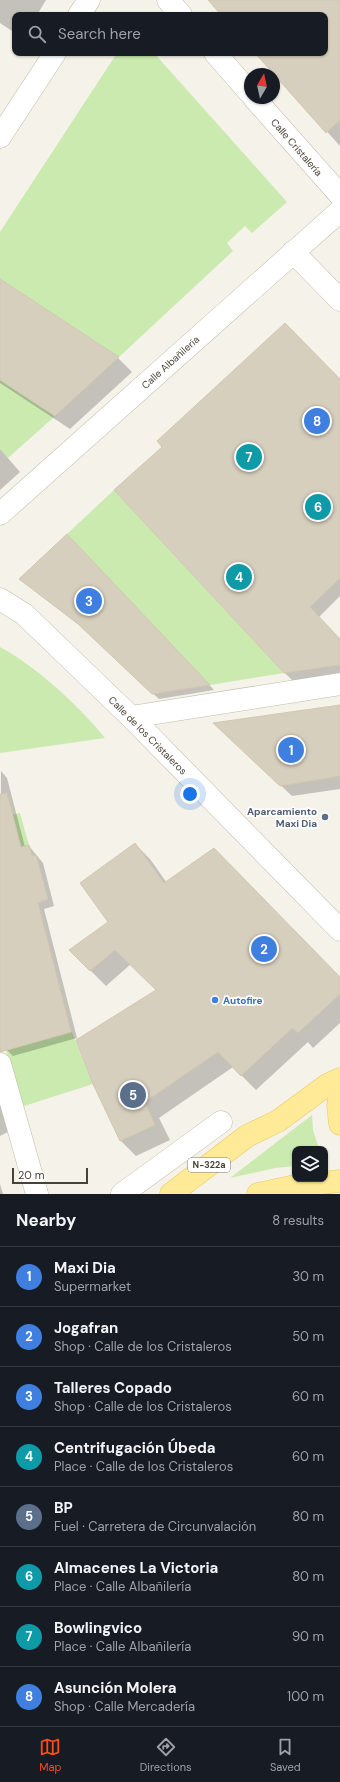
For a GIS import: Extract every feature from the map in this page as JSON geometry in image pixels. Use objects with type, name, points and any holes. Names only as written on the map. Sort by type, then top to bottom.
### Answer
[{"type":"main road","name":"N-322a","points":[[171,1194],[247,1136],[278,1121],[327,1084],[340,1079]]},
{"type":"main road","points":[[340,1094],[338,1106],[340,1124]]},
{"type":"main road","points":[[194,1194],[266,1138],[278,1121]]},
{"type":"main road","points":[[258,1194],[295,1186],[340,1181]]},
{"type":"street","points":[[81,12],[89,0]]},
{"type":"street","points":[[168,0],[178,12]]},
{"type":"street","points":[[0,137],[53,56]]},
{"type":"street","points":[[218,56],[244,86]]},
{"type":"street","name":"Calle Cristalería","points":[[259,104],[340,196]]},
{"type":"street","name":"Calle Albañilería","points":[[0,514],[340,211]]},
{"type":"street","points":[[294,252],[340,300]]},
{"type":"street","name":"Calle de los Cristaleros","points":[[0,599],[24,614],[131,717],[340,930]]},
{"type":"street","points":[[131,717],[340,684]]},
{"type":"street","points":[[0,1064],[36,1194]]},
{"type":"street","points":[[122,1194],[221,1122]]},
{"type":"green space","points":[[115,56],[157,56],[287,202],[252,233],[245,226],[227,243],[233,251],[119,357],[0,279],[0,232]]},
{"type":"green space","points":[[0,379],[55,416],[8,458],[0,449]]},
{"type":"green space","points":[[114,490],[284,673],[210,685],[67,534]]},
{"type":"green space","points":[[0,647],[28,665],[57,688],[83,713],[105,738],[0,753]]},
{"type":"green space","points":[[20,813],[32,856],[0,866],[0,818]]},
{"type":"green space","points":[[72,1032],[93,1084],[21,1107],[6,1050]]},
{"type":"green space","points":[[312,1115],[313,1130],[318,1146],[292,1146],[292,1166],[275,1168],[230,1178]]},
{"type":"building","points":[[208,0],[340,0],[340,120],[326,133],[280,81],[280,68],[268,68],[258,56],[328,56],[328,12],[218,12]]},
{"type":"building","points":[[0,279],[119,357],[55,416],[0,380]]},
{"type":"building","points":[[285,323],[340,379],[340,578],[310,607],[340,639],[340,665],[284,673],[114,490],[162,447],[157,441]]},
{"type":"building","points":[[67,534],[210,685],[152,694],[77,623],[19,579]]},
{"type":"building","points":[[340,705],[340,776],[280,786],[213,723]]},
{"type":"building","points":[[7,793],[21,847],[29,845],[32,856],[36,855],[48,899],[38,903],[71,1032],[0,1052],[0,794]]},
{"type":"building","points":[[135,843],[164,883],[214,848],[340,977],[340,994],[298,1033],[292,1028],[241,1076],[218,1052],[145,1102],[155,1125],[120,1141],[93,1084],[76,1040],[156,990],[115,950],[90,971],[69,950],[108,922],[80,883]]},
{"type":"place","name":"Asunción Molera","points":[[317,421]]},
{"type":"place","name":"Bowlingvico","points":[[249,457]]},
{"type":"place","name":"Almacenes La Victoria","points":[[318,507]]},
{"type":"place","name":"Centrifugación Úbeda","points":[[239,577]]},
{"type":"place","name":"Talleres Copado","points":[[89,601]]},
{"type":"place","name":"Maxi Dia","points":[[291,750]]},
{"type":"place","name":"Aparcamiento Maxi Dia","points":[[325,817]]},
{"type":"place","name":"Jogafran","points":[[264,949]]},
{"type":"place","name":"Autofire","points":[[215,1000]]},
{"type":"place","name":"BP","points":[[133,1095]]}]
